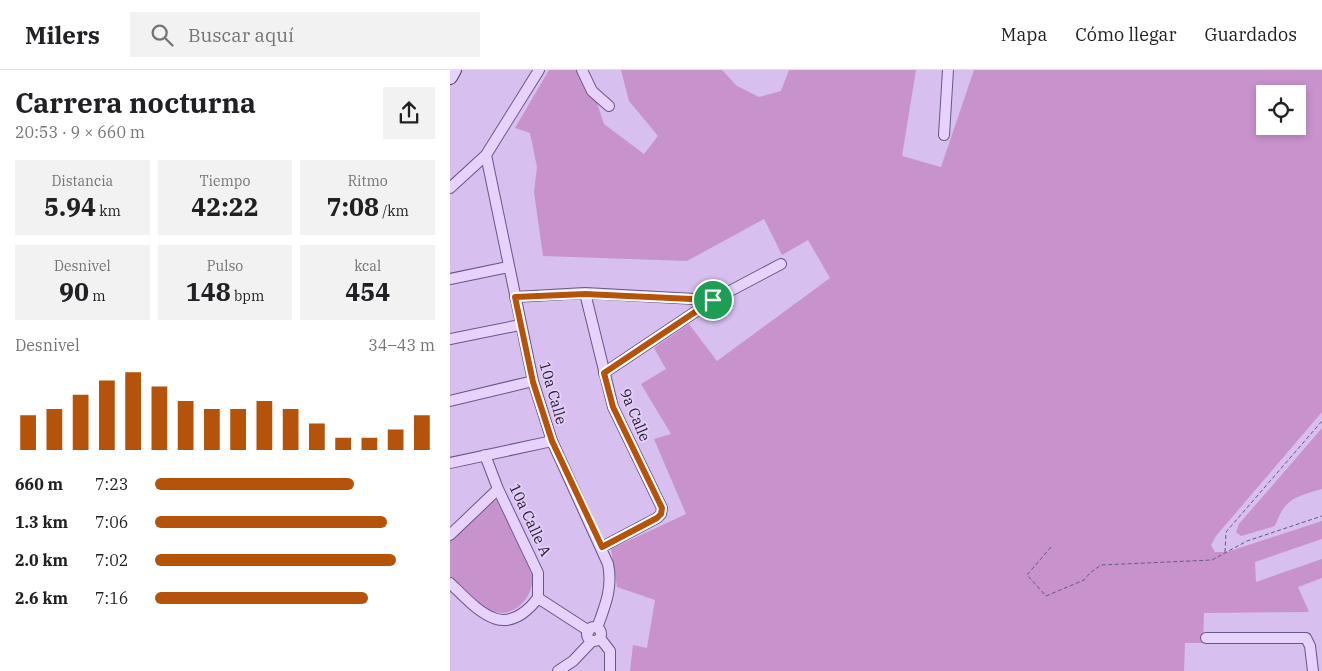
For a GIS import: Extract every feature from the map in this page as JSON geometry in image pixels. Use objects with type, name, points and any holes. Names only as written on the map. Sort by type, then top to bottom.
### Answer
[{"type":"street","points":[[450,77],[454,70]]},
{"type":"street","points":[[450,188],[486,155],[539,70]]},
{"type":"street","points":[[582,70],[592,92],[609,106]]},
{"type":"street","points":[[944,135],[948,70]]},
{"type":"street","name":"10a Calle","points":[[486,155],[533,382],[552,441],[602,547],[611,580],[609,595],[594,634]]},
{"type":"street","points":[[604,373],[713,300],[781,264]]},
{"type":"street","points":[[450,279],[508,267]]},
{"type":"street","points":[[515,297],[585,294],[713,300]]},
{"type":"street","name":"9a Calle","points":[[585,294],[613,407],[662,508],[661,514],[657,518],[602,547]]},
{"type":"street","points":[[450,338],[520,325]]},
{"type":"street","points":[[450,401],[533,382]]},
{"type":"street","points":[[450,463],[552,441]]},
{"type":"street","name":"10a Calle A","points":[[485,455],[498,489],[535,566],[538,579],[538,598]]},
{"type":"street","points":[[450,535],[498,489]]},
{"type":"street","points":[[450,583],[481,613],[494,618],[512,619],[529,609],[538,598],[594,634],[610,652],[610,671]]},
{"type":"street","points":[[558,671],[573,662],[594,634]]},
{"type":"street","points":[[1206,638],[1306,638],[1310,646],[1313,671]]},
{"type":"path","points":[[1224,553],[1226,532],[1322,421]]},
{"type":"path","points":[[1051,547],[1027,576],[1046,596],[1084,580],[1101,565],[1212,560],[1248,541],[1322,516]]},
{"type":"shaded area","points":[[549,70],[586,70],[604,124],[644,154],[658,136],[629,101],[621,70],[722,70],[737,86],[759,97],[781,91],[789,70],[916,70],[902,156],[941,167],[974,70],[1322,70],[1322,412],[1216,536],[1211,545],[1215,552],[1227,552],[1322,521],[1322,539],[1255,562],[1256,582],[1322,559],[1322,578],[1298,587],[1309,612],[1204,613],[1203,643],[1185,643],[1184,671],[630,671],[633,645],[647,648],[655,600],[617,587],[611,549],[686,514],[654,439],[671,434],[641,384],[666,369],[654,348],[689,324],[717,361],[830,278],[808,240],[782,255],[764,219],[687,261],[543,256],[534,192],[537,167],[530,133],[515,128]]},
{"type":"shaded area","points":[[1322,428],[1322,489],[1292,500],[1283,510],[1275,526],[1241,536],[1236,532],[1239,524]]},
{"type":"shaded area","points":[[496,499],[533,576],[529,593],[522,604],[508,612],[499,613],[490,610],[473,599],[450,576],[450,541]]},
{"type":"route","points":[[585,294],[713,300],[604,373],[613,407],[662,508],[661,514],[657,518],[602,547],[552,441],[533,382],[515,297],[585,294]]}]
